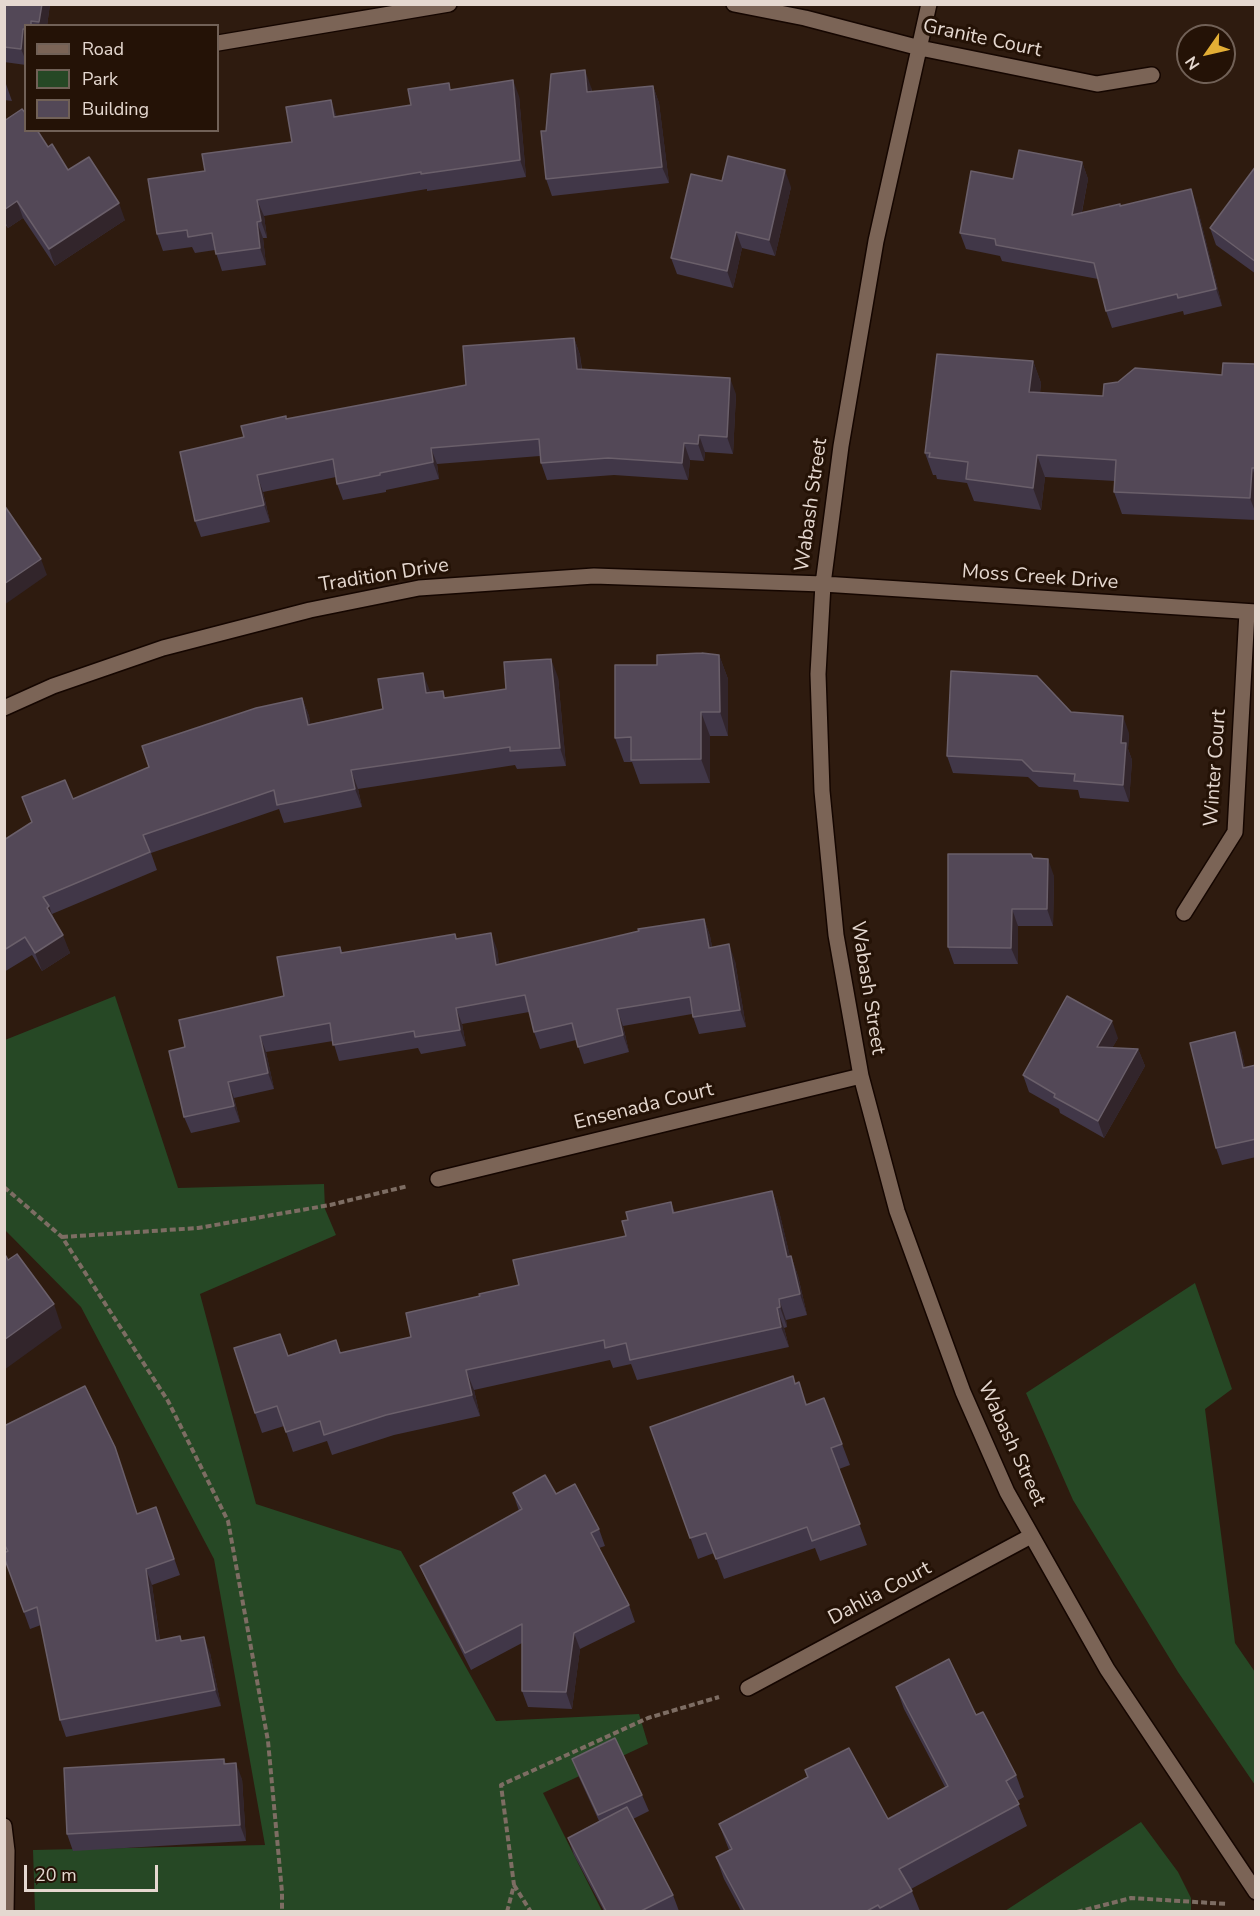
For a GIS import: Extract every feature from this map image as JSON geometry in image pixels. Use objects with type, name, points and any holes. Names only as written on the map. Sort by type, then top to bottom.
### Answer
[{"type":"street","points":[[219,43],[449,4]]},
{"type":"street","name":"Granite Court","points":[[734,4],[806,18],[920,48],[1097,84],[1152,75]]},
{"type":"street","name":"Wabash Street","points":[[929,4],[876,241],[841,446],[823,584],[818,674],[822,791],[836,935],[861,1076],[897,1211],[963,1392],[1007,1492],[1107,1669],[1256,1892]]},
{"type":"street","name":"Tradition Drive","points":[[4,708],[53,686],[163,648],[310,610],[419,588],[594,576],[823,584]]},
{"type":"street","name":"Moss Creek Drive","points":[[823,584],[1251,612]]},
{"type":"street","name":"Winter Court","points":[[1184,913],[1235,832],[1251,612]]},
{"type":"street","name":"Ensenada Court","points":[[438,1179],[861,1076]]},
{"type":"street","name":"Dahlia Court","points":[[748,1688],[1031,1536]]},
{"type":"street","points":[[4,1826],[7,1851],[6,1911]]},
{"type":"path","points":[[62,1237],[198,1228],[330,1205],[438,1179]]},
{"type":"path","points":[[4,1187],[62,1237],[168,1401],[228,1521],[268,1742],[282,1911]]},
{"type":"path","points":[[507,1911],[514,1885],[501,1785],[648,1718],[748,1688]]},
{"type":"path","points":[[514,1885],[531,1911]]},
{"type":"path","points":[[1077,1911],[1131,1898],[1232,1904]]},
{"type":"green space","points":[[115,996],[178,1188],[324,1184],[325,1209],[336,1235],[200,1294],[256,1504],[401,1551],[496,1721],[639,1714],[648,1744],[543,1793],[602,1911],[35,1911],[33,1850],[265,1845],[214,1559],[81,1307],[5,1230],[5,1040]]},
{"type":"green space","points":[[1195,1283],[1232,1389],[1205,1409],[1235,1643],[1255,1672],[1255,1785],[1178,1672],[1073,1500],[1026,1393]]},
{"type":"green space","points":[[1141,1822],[1178,1872],[1191,1898],[1191,1911],[1005,1911]]},
{"type":"building","points":[[4,4],[42,4],[39,22],[31,21],[31,24],[24,24],[21,49],[4,47]]},
{"type":"building","points":[[585,70],[587,92],[653,86],[662,167],[546,179],[541,131],[546,131],[551,74]]},
{"type":"building","points":[[513,80],[520,160],[421,174],[421,172],[257,200],[261,221],[257,222],[260,248],[216,254],[212,233],[188,237],[187,230],[157,234],[148,179],[205,171],[202,154],[292,142],[286,107],[331,100],[334,117],[411,105],[408,89],[449,83],[450,90]]},
{"type":"building","points":[[22,109],[24,132],[38,132],[48,147],[52,144],[68,170],[89,157],[119,203],[49,249],[17,201],[4,210],[4,121]]},
{"type":"building","points":[[1019,150],[1082,162],[1072,215],[1191,189],[1216,289],[1178,298],[1177,294],[1106,311],[1094,263],[996,245],[995,239],[960,233],[971,171],[1013,179]]},
{"type":"building","points":[[728,156],[785,170],[769,240],[736,232],[727,271],[671,258],[691,174],[722,181]]},
{"type":"building","points":[[1256,166],[1256,262],[1210,228]]},
{"type":"building","points":[[574,338],[577,369],[730,378],[727,437],[699,435],[698,444],[684,443],[682,463],[608,458],[541,463],[539,439],[431,448],[433,462],[337,484],[333,459],[257,475],[264,505],[195,521],[180,452],[244,437],[241,426],[466,385],[463,346]]},
{"type":"building","points":[[937,354],[1033,361],[1029,392],[1103,396],[1104,384],[1118,382],[1135,368],[1222,375],[1223,363],[1256,364],[1256,468],[1252,468],[1250,498],[1114,492],[1116,460],[1037,455],[1033,488],[966,479],[968,462],[929,457],[930,453],[925,453]]},
{"type":"building","points":[[4,505],[41,559],[4,584]]},
{"type":"building","points":[[702,653],[719,655],[720,712],[701,712],[701,759],[631,760],[631,737],[615,738],[615,665],[657,665],[657,655]]},
{"type":"building","points":[[551,659],[560,748],[510,751],[510,747],[351,770],[355,789],[277,805],[274,790],[143,835],[150,852],[43,897],[63,935],[35,953],[25,937],[4,950],[4,840],[32,822],[22,797],[65,780],[73,799],[149,767],[142,746],[256,708],[302,698],[308,725],[383,709],[378,679],[423,673],[426,693],[443,691],[444,698],[506,689],[504,662]]},
{"type":"building","points":[[951,671],[1037,676],[1071,712],[1123,716],[1121,743],[1126,743],[1123,785],[1074,781],[1075,774],[1033,771],[1022,760],[947,756]]},
{"type":"building","points":[[948,854],[1031,854],[1033,858],[1048,859],[1047,909],[1012,909],[1011,948],[948,947]]},
{"type":"building","points":[[704,919],[709,948],[729,944],[740,1010],[693,1017],[690,997],[617,1009],[623,1035],[578,1047],[572,1023],[534,1032],[525,995],[456,1008],[460,1030],[415,1037],[414,1031],[333,1045],[330,1023],[260,1036],[268,1073],[228,1082],[234,1106],[184,1117],[169,1051],[185,1047],[179,1020],[284,996],[277,957],[340,947],[341,953],[455,934],[456,939],[491,933],[496,965],[639,931],[638,929]]},
{"type":"building","points":[[1067,996],[1112,1021],[1097,1047],[1138,1049],[1098,1121],[1054,1097],[1055,1094],[1023,1075]]},
{"type":"building","points":[[1235,1032],[1243,1068],[1256,1065],[1256,1139],[1216,1148],[1190,1043]]},
{"type":"building","points":[[772,1191],[787,1257],[791,1256],[800,1294],[779,1299],[780,1307],[777,1308],[781,1327],[630,1360],[626,1343],[605,1348],[604,1340],[466,1370],[472,1395],[386,1415],[324,1435],[320,1421],[286,1432],[277,1406],[255,1413],[234,1348],[280,1334],[288,1356],[336,1340],[340,1353],[411,1337],[406,1313],[519,1285],[513,1260],[626,1236],[622,1221],[628,1220],[626,1212],[671,1202],[673,1213]]},
{"type":"building","points":[[17,1254],[54,1304],[4,1340],[4,1258],[6,1256],[8,1260]]},
{"type":"building","points":[[793,1376],[795,1384],[799,1382],[806,1405],[824,1398],[842,1444],[831,1448],[860,1524],[812,1541],[807,1527],[716,1559],[706,1533],[690,1538],[650,1427]]},
{"type":"building","points":[[85,1386],[115,1447],[137,1514],[156,1507],[174,1559],[146,1569],[156,1641],[180,1636],[181,1641],[204,1637],[215,1690],[60,1720],[37,1607],[24,1612],[4,1557],[4,1553],[8,1551],[4,1544],[4,1426]]},
{"type":"building","points":[[545,1475],[556,1494],[575,1484],[599,1529],[591,1533],[629,1605],[574,1633],[566,1692],[522,1691],[522,1624],[465,1653],[420,1566],[522,1509],[513,1493]]},
{"type":"building","points":[[949,1659],[976,1715],[983,1712],[1016,1775],[1006,1781],[1019,1804],[899,1869],[912,1891],[880,1908],[878,1905],[867,1911],[745,1911],[716,1857],[732,1849],[719,1824],[808,1777],[805,1770],[849,1748],[888,1819],[948,1786],[896,1687]]},
{"type":"building","points":[[615,1738],[642,1795],[598,1815],[572,1759]]},
{"type":"building","points":[[224,1759],[224,1764],[236,1763],[240,1825],[67,1834],[64,1768]]},
{"type":"building","points":[[627,1807],[673,1895],[641,1911],[606,1911],[568,1838]]}]
